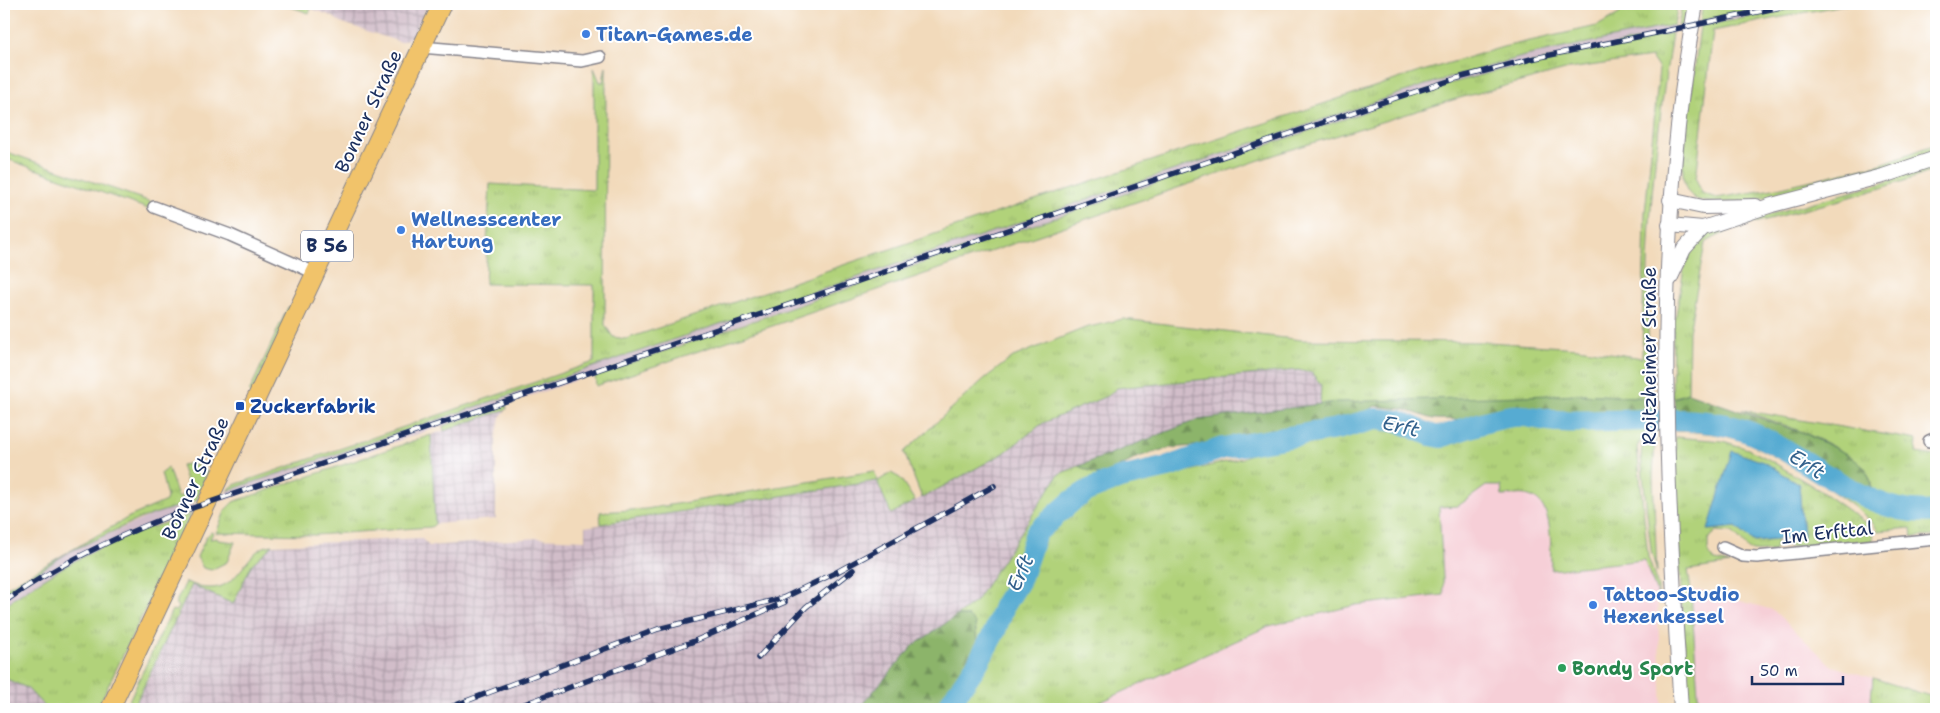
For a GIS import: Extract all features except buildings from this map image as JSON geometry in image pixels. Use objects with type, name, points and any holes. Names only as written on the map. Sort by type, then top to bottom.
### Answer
[{"type":"main road","name":"B 56","points":[[421,47],[442,4]]},
{"type":"main road","name":"Bonner Straße","points":[[110,709],[421,47]]},
{"type":"street","name":"Roitzheimer Straße","points":[[1682,709],[1667,451],[1667,284],[1670,200],[1676,134],[1696,4]]},
{"type":"street","points":[[421,47],[582,61],[600,56]]},
{"type":"street","points":[[1669,225],[1703,228],[1772,205],[1884,176],[1936,158]]},
{"type":"street","points":[[1670,200],[1703,207],[1772,205]]},
{"type":"street","points":[[154,207],[230,235],[315,273]]},
{"type":"street","points":[[1667,284],[1684,250],[1703,228]]},
{"type":"street","name":"Im Erfttal","points":[[1723,547],[1743,556],[1757,557],[1936,539]]},
{"type":"shaded area","points":[[298,4],[428,4],[412,37],[400,42],[340,22],[332,16]]},
{"type":"shaded area","points":[[1781,4],[1821,4],[1700,26],[1700,21],[1705,19]]},
{"type":"shaded area","points":[[1674,25],[1672,33],[1496,71],[1437,87],[222,501],[227,491],[253,482],[1425,85],[1525,56]]},
{"type":"shaded area","points":[[1298,370],[1312,373],[1321,385],[1320,404],[1197,420],[1059,474],[976,601],[913,646],[858,709],[133,709],[192,585],[233,604],[252,564],[273,545],[421,538],[429,546],[537,538],[585,540],[585,527],[878,481],[891,514],[1004,453],[1043,423],[1107,396],[1117,388]]},
{"type":"shaded area","points":[[507,409],[500,417],[496,438],[496,519],[435,524],[431,435]]},
{"type":"shaded area","points":[[1486,486],[1501,486],[1502,496],[1529,495],[1538,501],[1548,512],[1551,569],[1644,560],[1657,593],[1662,709],[1085,709],[1269,626],[1356,605],[1443,595],[1439,507],[1458,506]]},
{"type":"shaded area","points":[[196,503],[191,512],[150,526],[95,550],[41,580],[4,606],[4,597],[19,586],[4,596],[6,590],[63,554],[168,508],[174,506],[176,509]]},
{"type":"shaded area","points":[[1700,590],[1773,610],[1832,666],[1873,678],[1870,709],[1699,709],[1691,591]]},
{"type":"shaded area","points":[[4,678],[27,688],[47,709],[4,709]]},
{"type":"green space","points":[[282,4],[298,4],[311,9],[309,13]]},
{"type":"green space","points":[[1628,4],[1678,4],[1674,25],[1525,56],[1425,85],[227,491],[234,485],[594,362],[594,285],[485,284],[490,184],[594,190],[594,68],[600,82],[603,82],[606,66],[605,325],[613,337],[626,339],[1416,73],[1503,47],[1597,26],[1619,14]]},
{"type":"green space","points":[[1682,4],[1688,4],[1684,25],[1678,26]]},
{"type":"green space","points":[[1703,4],[1781,4],[1700,21]]},
{"type":"green space","points":[[1821,4],[1847,4],[1713,31],[1696,179],[1702,193],[1716,198],[1773,189],[1881,164],[1936,144],[1936,151],[1851,178],[1772,196],[1737,201],[1710,202],[1693,197],[1685,185],[1683,162],[1700,26]]},
{"type":"green space","points":[[1672,33],[1659,124],[1650,215],[1648,307],[1653,398],[1581,394],[1320,404],[1321,385],[1312,373],[1298,370],[1117,388],[1107,396],[1043,423],[1004,453],[922,498],[904,452],[984,379],[1013,357],[1085,328],[1123,319],[1302,340],[1488,342],[1578,348],[1642,358],[1645,213],[1659,69],[1651,57],[1569,69],[1456,99],[1283,152],[596,386],[595,375],[1437,87],[1496,71]]},
{"type":"green space","points":[[4,151],[157,204],[154,211],[4,158]]},
{"type":"green space","points":[[1936,164],[1936,170],[1883,188],[1747,225],[1715,237],[1705,243],[1689,332],[1688,393],[1672,398],[1673,332],[1685,262],[1699,240],[1720,228],[1883,183]]},
{"type":"green space","points":[[288,307],[291,308],[252,394],[249,392]]},
{"type":"green space","points":[[1688,393],[1806,434],[1849,455],[1866,469],[1872,495],[1750,428],[1716,419],[1675,417],[1674,398]]},
{"type":"green space","points":[[1581,394],[1653,398],[1654,416],[1585,413],[1553,416],[1520,411],[1484,420],[1433,419],[1403,409],[1375,406],[1348,424],[1315,426],[1217,444],[1170,448],[1141,456],[1101,476],[1079,466],[1197,420],[1336,402]]},
{"type":"green space","points":[[506,405],[507,409],[444,431],[443,426]]},
{"type":"green space","points":[[1742,410],[1917,440],[1916,453],[1936,456],[1936,503],[1872,495],[1870,479],[1861,467],[1848,456],[1813,437]]},
{"type":"green space","points":[[1518,421],[1556,430],[1571,427],[1654,426],[1654,432],[1645,434],[1637,447],[1648,557],[1658,587],[1658,596],[1644,560],[1551,570],[1549,527],[1543,507],[1537,500],[1529,496],[1502,496],[1501,486],[1486,486],[1458,506],[1439,507],[1444,595],[1356,605],[1269,626],[1085,709],[951,709],[982,666],[999,635],[1009,608],[1032,563],[1042,533],[1084,498],[1126,480],[1168,476],[1242,458],[1260,449],[1330,439],[1382,423],[1399,426],[1437,444],[1449,445],[1469,433]]},
{"type":"green space","points":[[1675,425],[1719,429],[1743,434],[1777,449],[1833,485],[1864,501],[1906,516],[1936,516],[1936,536],[1912,537],[1911,528],[1878,531],[1870,521],[1838,495],[1774,456],[1734,438],[1709,433],[1675,431]]},
{"type":"green space","points":[[431,435],[435,524],[431,527],[315,535],[216,533],[226,509],[233,502]]},
{"type":"green space","points":[[1655,436],[1653,478],[1657,573],[1651,550],[1641,457],[1642,444]]},
{"type":"green space","points":[[1675,437],[1723,441],[1748,449],[1768,459],[1819,490],[1866,523],[1872,530],[1873,541],[1788,547],[1787,539],[1803,537],[1799,484],[1709,530],[1736,527],[1754,542],[1777,540],[1775,551],[1752,551],[1732,532],[1717,531],[1708,539],[1708,552],[1715,561],[1730,564],[1688,570],[1699,709],[1688,709],[1673,450],[1676,450]]},
{"type":"green space","points":[[181,465],[201,466],[207,472],[197,500],[139,519],[69,552],[4,594],[4,589],[129,517],[166,501],[167,497],[161,473],[168,468],[178,497],[190,493]]},
{"type":"green space","points":[[1079,466],[1101,476],[1060,502],[1034,527],[1026,542],[1015,581],[997,606],[987,635],[978,652],[975,623],[968,616],[956,616],[976,601],[1059,474]]},
{"type":"green space","points":[[874,471],[878,481],[891,473],[900,478],[915,501],[891,514],[877,481],[601,524],[600,512],[646,509]]},
{"type":"green space","points":[[191,514],[97,709],[47,709],[27,688],[4,678],[4,606],[56,571],[93,552],[150,526],[153,527]]},
{"type":"green space","points":[[211,532],[213,533],[210,539],[217,538],[218,540],[235,542],[227,562],[211,570],[203,568],[197,557],[206,537]]},
{"type":"green space","points":[[273,545],[252,564],[233,604],[192,585],[133,709],[125,709],[172,610],[176,611],[178,606],[175,604],[186,582],[205,588],[219,587],[236,576],[256,552],[264,547]]},
{"type":"green space","points":[[956,616],[968,616],[975,623],[978,652],[963,679],[941,709],[858,709],[913,646]]},
{"type":"green space","points":[[1873,678],[1936,698],[1936,709],[1870,709]]},
{"type":"water","points":[[1732,451],[1766,463],[1799,484],[1803,537],[1754,542],[1736,527],[1708,530]]},
{"type":"waterway","name":"Erft","points":[[946,709],[977,664],[995,631],[1004,606],[1020,580],[1036,533],[1072,501],[1089,490],[1120,478],[1168,467],[1223,448],[1337,429],[1376,419],[1398,421],[1431,435],[1441,437],[1504,417],[1519,416],[1580,422],[1700,421],[1743,430],[1766,440],[1837,482],[1886,505],[1911,511],[1936,511]]},
{"type":"railway","points":[[4,602],[44,576],[85,553],[172,515],[1380,103],[1458,78],[1531,59],[1795,4]]},
{"type":"railway","points":[[445,709],[658,629],[783,598],[835,573],[994,486]]},
{"type":"railway","points":[[758,658],[806,607],[853,570]]},
{"type":"railway","points":[[511,709],[697,640],[785,602]]},
{"type":"place","name":"Titan-Games.de","points":[[586,34]]},
{"type":"place","name":"Wellnesscenter Hartung","points":[[401,230]]},
{"type":"place","name":"Zuckerfabrik","points":[[240,406]]},
{"type":"place","name":"Tattoo-Studio Hexenkessel","points":[[1593,605]]},
{"type":"place","name":"Bondy Sport","points":[[1562,668]]}]
